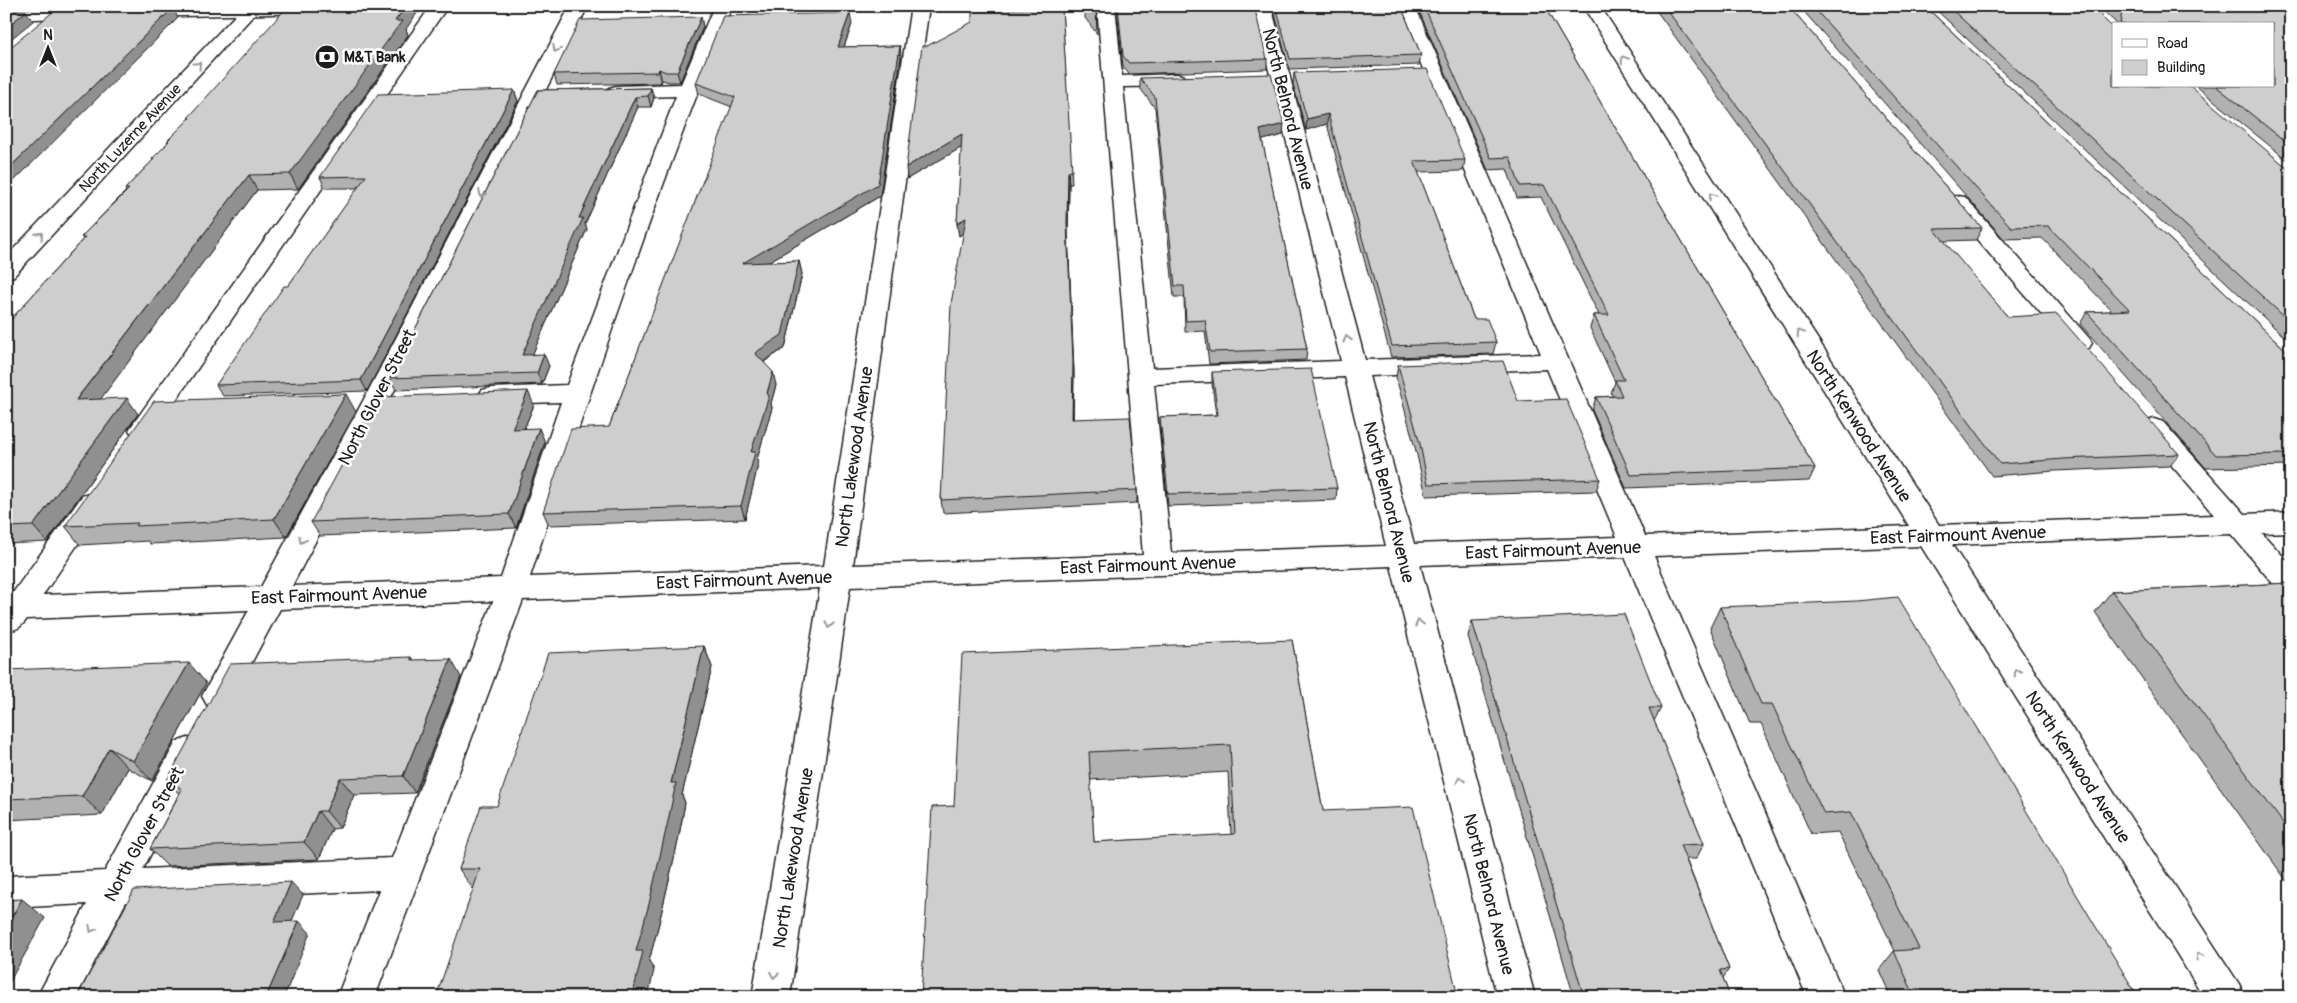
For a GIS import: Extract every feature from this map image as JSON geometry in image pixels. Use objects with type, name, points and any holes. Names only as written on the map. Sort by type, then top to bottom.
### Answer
[{"type":"street","points":[[123,12],[399,6]]},
{"type":"street","points":[[129,448],[386,97],[440,6]]},
{"type":"street","name":"North Glover Street","points":[[56,997],[272,598],[376,401],[579,6]]},
{"type":"street","points":[[356,997],[512,589],[577,393],[688,90],[722,6]]},
{"type":"street","name":"North Lakewood Avenue","points":[[771,997],[837,576],[920,6]]},
{"type":"street","points":[[1106,6],[1158,564]]},
{"type":"street","name":"North Belnord Avenue","points":[[1262,6],[1516,997]]},
{"type":"street","points":[[1406,6],[1424,72],[1556,361],[1826,997]]},
{"type":"street","name":"North Kenwood Avenue","points":[[1590,6],[2226,997]]},
{"type":"street","name":"North Luzerne Avenue","points":[[6,271],[252,8]]},
{"type":"street","points":[[6,15],[104,13]]},
{"type":"street","points":[[34,32],[55,14]]},
{"type":"street","points":[[1113,82],[1192,80]]},
{"type":"street","points":[[600,93],[688,90]]},
{"type":"street","points":[[1943,186],[2094,359]]},
{"type":"street","points":[[1140,376],[1556,361]]},
{"type":"street","points":[[472,397],[577,393]]},
{"type":"street","points":[[346,402],[405,400]]},
{"type":"street","points":[[157,409],[187,408]]},
{"type":"street","points":[[2140,412],[2291,585]]},
{"type":"street","points":[[10,613],[102,488]]},
{"type":"street","name":"East Fairmount Avenue","points":[[10,613],[272,598],[2291,522]]},
{"type":"street","points":[[6,892],[403,873]]},
{"type":"building","points":[[288,6],[406,6],[395,21],[402,21],[290,174],[249,175],[78,397],[76,400],[127,398],[33,526],[6,527],[6,325],[85,237],[81,237],[129,189],[125,189],[154,159],[152,159],[169,141],[167,141],[190,118],[188,118]]},
{"type":"building","points":[[1090,6],[1096,6],[1097,15]]},
{"type":"building","points":[[1254,6],[1267,59],[1129,63],[1123,56],[1118,7]]},
{"type":"building","points":[[1276,6],[1401,6],[1421,55],[1290,59]]},
{"type":"building","points":[[1424,6],[1544,6],[1815,468],[1631,475],[1596,397],[1622,396],[1615,380],[1624,380],[1594,315],[1609,315],[1544,185],[1520,186],[1510,157],[1491,158]]},
{"type":"building","points":[[1664,6],[1788,6],[1982,228],[1934,229],[2008,317],[2057,314],[2179,454],[2000,464]]},
{"type":"building","points":[[1812,6],[1925,6],[2291,355],[2291,454],[2216,455],[2087,312],[2130,310],[2048,226],[2011,227]]},
{"type":"building","points":[[1948,6],[2091,6],[2112,26],[2112,88],[2192,88],[2291,171],[2291,323]]},
{"type":"building","points":[[2115,6],[2276,6],[2291,18],[2291,49],[2287,49],[2291,51],[2291,146],[2218,88],[2274,88],[2274,22],[2120,22],[2122,12]]},
{"type":"building","points":[[173,8],[6,171],[6,51],[55,10]]},
{"type":"building","points":[[1062,8],[1072,171],[1068,172],[1067,222],[1073,360],[1072,419],[1130,417],[1137,490],[941,500],[951,304],[966,218],[957,223],[962,134],[906,167],[922,46],[927,46],[972,22],[972,11]]},
{"type":"building","points":[[6,11],[26,11],[6,28]]},
{"type":"building","points":[[850,13],[838,47],[900,46],[878,184],[743,263],[799,261],[782,335],[755,353],[773,372],[767,393],[769,396],[751,452],[755,452],[741,506],[543,512],[571,429],[609,427],[735,97],[696,83],[723,16]]},
{"type":"building","points":[[701,17],[677,72],[666,72],[659,69],[658,72],[554,74],[580,20]]},
{"type":"building","points":[[1427,69],[1465,160],[1414,161],[1474,319],[1487,319],[1496,342],[1392,346],[1328,114],[1307,119],[1294,73]]},
{"type":"building","points":[[1271,74],[1284,124],[1260,130],[1307,349],[1210,352],[1205,320],[1186,321],[1184,286],[1175,286],[1155,97],[1140,78]]},
{"type":"building","points":[[651,88],[648,96],[635,97],[579,218],[583,218],[522,355],[544,354],[537,373],[390,378],[538,90]]},
{"type":"building","points":[[514,90],[361,380],[216,385],[284,286],[288,286],[366,176],[320,177],[378,94]]},
{"type":"building","points":[[1503,361],[1518,401],[1566,399],[1600,479],[1428,484],[1420,444],[1398,365]]},
{"type":"building","points":[[1311,369],[1337,488],[1168,494],[1160,417],[1218,415],[1212,372]]},
{"type":"building","points":[[528,391],[512,429],[539,428],[509,514],[311,522],[379,397]]},
{"type":"building","points":[[346,394],[274,519],[136,526],[138,523],[65,526],[154,401]]},
{"type":"building","points":[[2291,583],[2291,834],[2112,591]]},
{"type":"building","points":[[1898,597],[2138,997],[1915,997],[1894,951],[1919,949],[1851,812],[1824,814],[1772,704],[1761,704],[1720,607],[1856,601]]},
{"type":"building","points":[[1624,614],[1661,708],[1649,708],[1704,844],[1680,845],[1729,969],[1720,970],[1730,997],[1584,997],[1472,621]]},
{"type":"building","points":[[1292,640],[1323,811],[1413,807],[1458,997],[921,997],[932,807],[954,806],[962,654]],"holes":[[[1230,745],[1235,834],[1094,842],[1089,752]]]},
{"type":"building","points":[[704,646],[671,783],[676,783],[668,821],[636,951],[643,951],[632,997],[436,997],[480,869],[459,869],[481,806],[497,806],[548,653]]},
{"type":"building","points":[[411,657],[411,660],[451,659],[403,776],[340,778],[326,811],[318,811],[304,842],[150,849],[182,789],[167,780],[230,664]]},
{"type":"building","points":[[189,663],[133,761],[109,748],[82,796],[6,799],[6,670]]},
{"type":"building","points":[[291,882],[274,922],[299,921],[266,997],[77,997],[134,890]]},
{"type":"building","points":[[22,899],[6,927],[6,900]]},
{"type":"place","name":"M&T Bank","points":[[327,57]]}]
